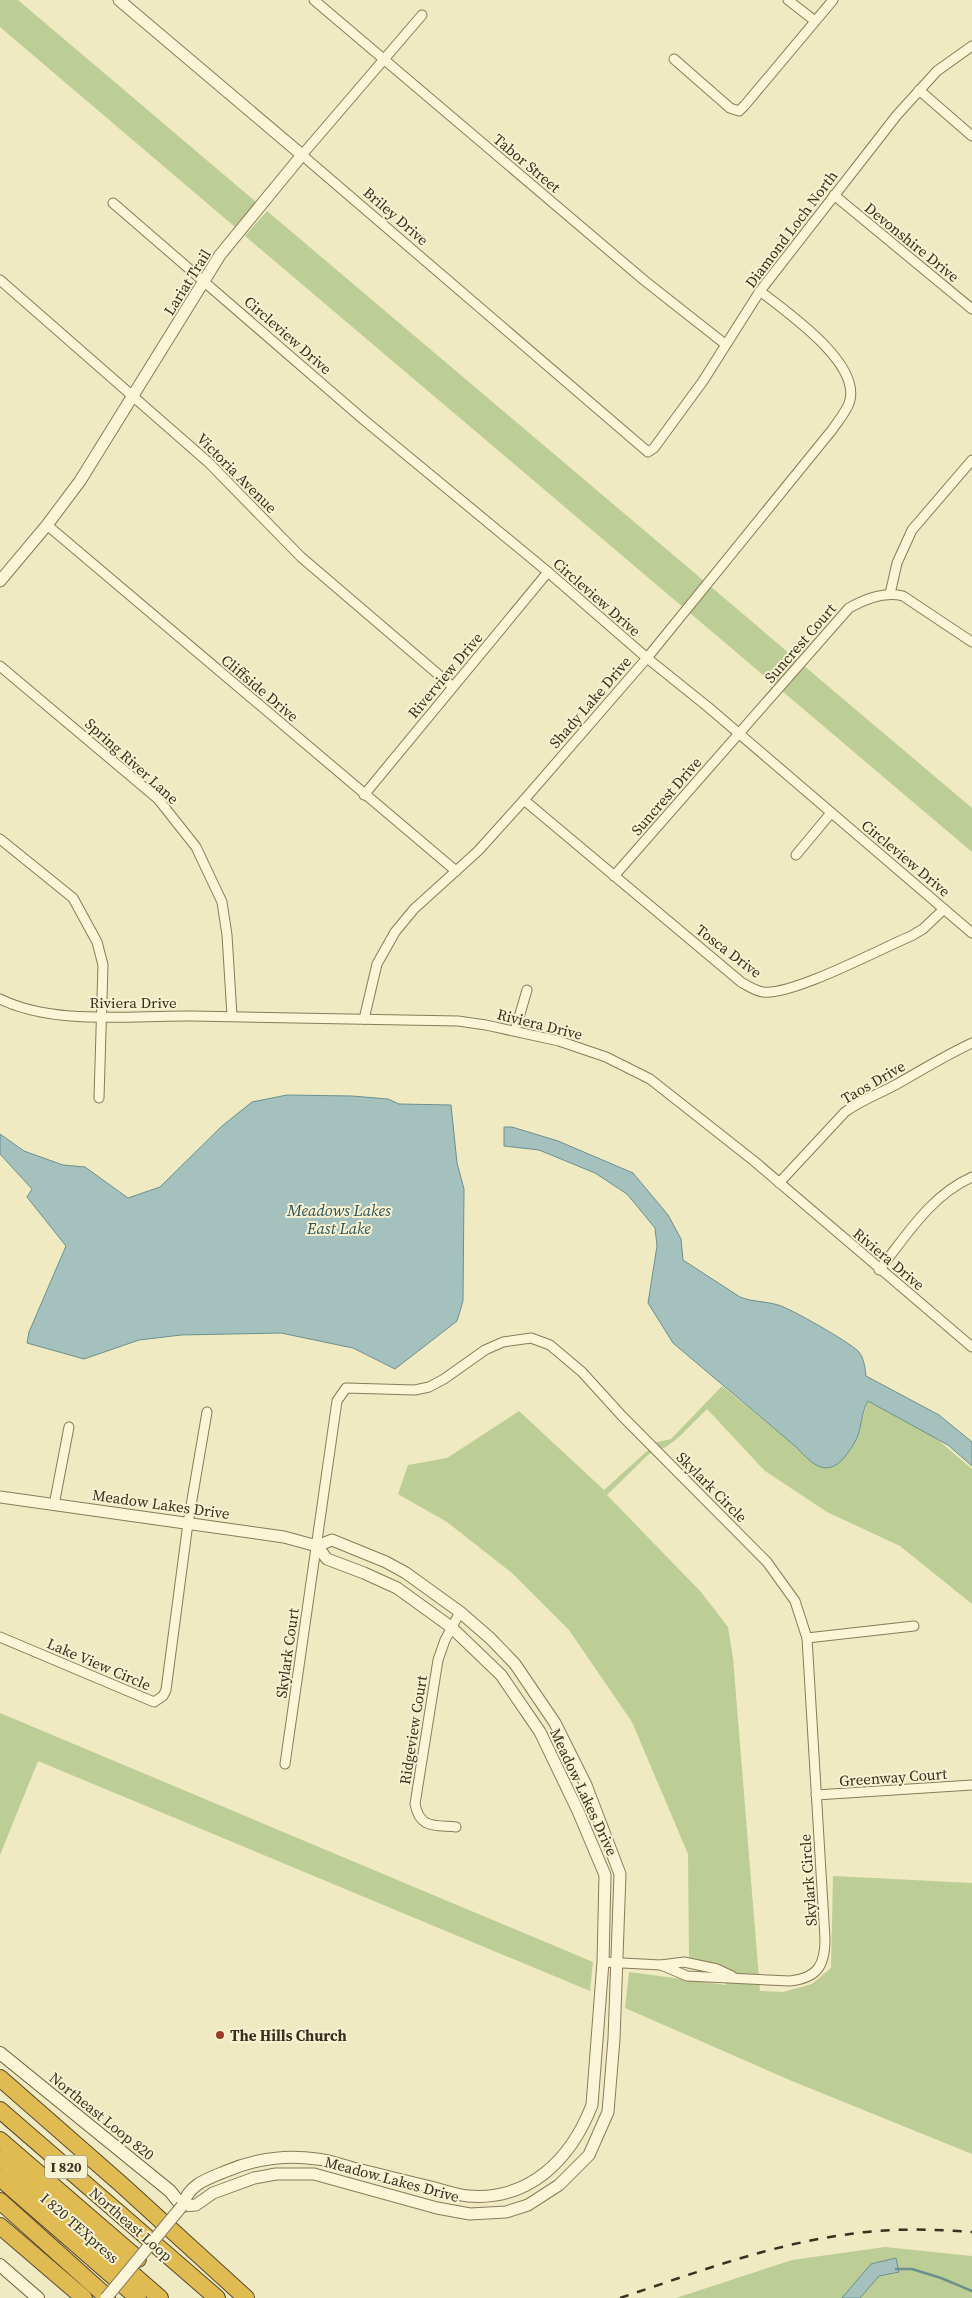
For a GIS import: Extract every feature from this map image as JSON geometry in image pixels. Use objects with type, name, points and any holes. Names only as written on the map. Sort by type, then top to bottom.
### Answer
[{"type":"highway","points":[[0,2078],[122,2185],[246,2298]]},
{"type":"highway","name":"Northeast Loop","points":[[0,2110],[216,2298]]},
{"type":"highway","points":[[0,2140],[138,2260]]},
{"type":"highway","name":"I 820 TEXpress","points":[[0,2158],[160,2298]]},
{"type":"highway","name":"I 820 TEXpress","points":[[0,2178],[138,2298]]},
{"type":"highway","points":[[0,2201],[106,2297]]},
{"type":"highway","points":[[0,2226],[84,2298]]},
{"type":"main road","name":"Northeast Loop 820","points":[[0,2053],[170,2191],[182,2206]]},
{"type":"main road","points":[[0,2265],[38,2298]]},
{"type":"street","name":"Briley Drive","points":[[119,0],[648,452],[654,448]]},
{"type":"street","name":"Tabor Street","points":[[314,0],[645,281],[725,344]]},
{"type":"street","points":[[788,0],[815,21]]},
{"type":"street","points":[[674,60],[730,108],[738,110],[745,105],[833,0]]},
{"type":"street","name":"Lariat Trail","points":[[0,581],[80,482],[220,255],[302,155],[422,15]]},
{"type":"street","name":"Diamond Loch North","points":[[654,448],[703,381],[760,291],[834,195],[919,90],[937,71],[972,46]]},
{"type":"street","points":[[919,90],[972,136]]},
{"type":"street","name":"Devonshire Drive","points":[[834,195],[972,309]]},
{"type":"street","name":"Circleview Drive","points":[[113,203],[364,420],[548,572],[646,658],[739,733],[972,933]]},
{"type":"street","name":"Victoria Avenue","points":[[0,280],[208,462],[301,557],[453,687]]},
{"type":"street","name":"Shady Lake Drive","points":[[364,1019],[372,982],[382,951],[395,932],[414,909],[478,851],[646,658],[832,430],[850,401],[851,391],[843,370],[827,348],[760,291]]},
{"type":"street","points":[[972,460],[912,530],[897,563],[890,594],[903,596],[972,642]]},
{"type":"street","name":"Cliffside Drive","points":[[47,525],[456,871]]},
{"type":"street","name":"Riverview Drive","points":[[364,795],[548,572]]},
{"type":"street","name":"Suncrest Court","points":[[739,733],[849,608],[873,598],[890,594]]},
{"type":"street","name":"Spring River Lane","points":[[0,666],[158,799],[196,847],[222,902],[227,935],[232,1016]]},
{"type":"street","name":"Suncrest Drive","points":[[614,876],[739,733]]},
{"type":"street","name":"Tosca Drive","points":[[524,800],[742,982],[762,992],[778,992],[808,982],[911,936],[923,929],[944,909]]},
{"type":"street","points":[[796,855],[831,813]]},
{"type":"street","points":[[0,840],[74,898],[97,942],[103,965],[99,1098]]},
{"type":"street","points":[[515,1031],[527,990]]},
{"type":"street","name":"Riviera Drive","points":[[0,999],[11,1005],[38,1011],[102,1017],[232,1016],[458,1021],[559,1041],[606,1057],[650,1079],[683,1104],[972,1347]]},
{"type":"street","name":"Taos Drive","points":[[779,1183],[845,1112],[858,1103],[972,1043]]},
{"type":"street","points":[[879,1270],[929,1207],[950,1188],[972,1177]]},
{"type":"street","name":"Skylark Circle","points":[[317,1546],[337,1401],[346,1388],[396,1391],[429,1387],[449,1376],[485,1350],[512,1339],[530,1338],[550,1345],[582,1372],[622,1416],[767,1562],[795,1601],[806,1638],[825,1939],[823,1959],[819,1968],[804,1980],[790,1981],[687,1976],[661,1965]]},
{"type":"street","points":[[188,1523],[207,1412]]},
{"type":"street","points":[[54,1505],[69,1427]]},
{"type":"street","name":"Meadow Lakes Drive","points":[[0,1497],[284,1537],[317,1546],[332,1540],[386,1562],[406,1573],[460,1612],[515,1664],[555,1723],[586,1785],[620,1874],[618,1962],[612,2080],[608,2112],[588,2154],[559,2185],[545,2196],[528,2205],[506,2212],[470,2214],[437,2208],[314,2174],[276,2174],[254,2178],[213,2193],[196,2205],[182,2206],[186,2193],[205,2180],[252,2162],[270,2158],[317,2159],[467,2196],[493,2196],[520,2189],[544,2174],[569,2151],[585,2124],[592,2105],[603,1962],[604,1876],[578,1811],[540,1732],[501,1675],[452,1628],[397,1588],[364,1572],[327,1559],[317,1546]]},
{"type":"street","name":"Lake View Circle","points":[[0,1637],[154,1702],[158,1701],[166,1690],[188,1523]]},
{"type":"street","name":"Skylark Court","points":[[285,1764],[317,1546]]},
{"type":"street","name":"Ridgeview Court","points":[[456,1827],[431,1825],[422,1821],[415,1804],[438,1660],[460,1612]]},
{"type":"street","points":[[806,1638],[914,1626]]},
{"type":"street","name":"Greenway Court","points":[[816,1796],[972,1785]]},
{"type":"street","name":"Skylark Circle","points":[[603,1962],[661,1965],[684,1962],[717,1969],[737,1978]]},
{"type":"street","points":[[106,2297],[182,2206]]},
{"type":"green space","points":[[0,0],[18,0],[256,202],[235,227],[0,27]]},
{"type":"green space","points":[[267,211],[972,808],[972,852],[245,236]]},
{"type":"green space","points":[[722,1386],[810,1460],[857,1436],[868,1401],[931,1434],[972,1469],[972,1604],[900,1546],[827,1512],[765,1471],[707,1409],[678,1438],[666,1447],[649,1454],[607,1495],[701,1592],[728,1627],[733,1658],[760,1991],[783,1992],[812,1984],[831,1968],[833,1876],[972,1883],[972,2154],[792,2081],[625,2008],[629,1972],[726,1985],[726,1968],[689,1958],[688,1854],[632,1722],[569,1630],[512,1573],[447,1522],[398,1494],[408,1465],[447,1458],[519,1411],[604,1490],[657,1442],[671,1439]]},
{"type":"green space","points":[[0,1713],[593,1962],[590,1991],[38,1761],[0,1855]]},
{"type":"green space","points":[[885,2247],[972,2256],[972,2298],[676,2298],[792,2260]]},
{"type":"water","name":"Meadows Lakes East Lake","points":[[287,1095],[352,1096],[388,1099],[399,1104],[451,1105],[457,1163],[464,1189],[463,1301],[457,1321],[395,1369],[353,1348],[281,1333],[181,1335],[139,1340],[84,1359],[27,1343],[29,1332],[66,1246],[27,1197],[32,1189],[0,1154],[0,1134],[24,1151],[63,1165],[85,1167],[128,1198],[160,1187],[222,1126],[252,1102]]},
{"type":"water","points":[[504,1127],[512,1127],[558,1141],[633,1173],[668,1215],[681,1239],[683,1260],[740,1297],[785,1307],[843,1340],[862,1356],[866,1376],[939,1415],[972,1442],[972,1466],[948,1445],[868,1401],[864,1409],[857,1438],[843,1459],[830,1468],[823,1468],[812,1462],[673,1343],[648,1303],[657,1246],[655,1228],[627,1194],[595,1173],[539,1150],[504,1146]]},
{"type":"water","points":[[896,2258],[899,2272],[879,2276],[860,2298],[842,2298],[871,2264]]},
{"type":"waterway","points":[[896,2269],[912,2269],[941,2278],[972,2291]]},
{"type":"railway","points":[[620,2298],[734,2260],[821,2239],[865,2232],[896,2230],[972,2232]]},
{"type":"place","name":"The Hills Church","points":[[220,2035]]}]
